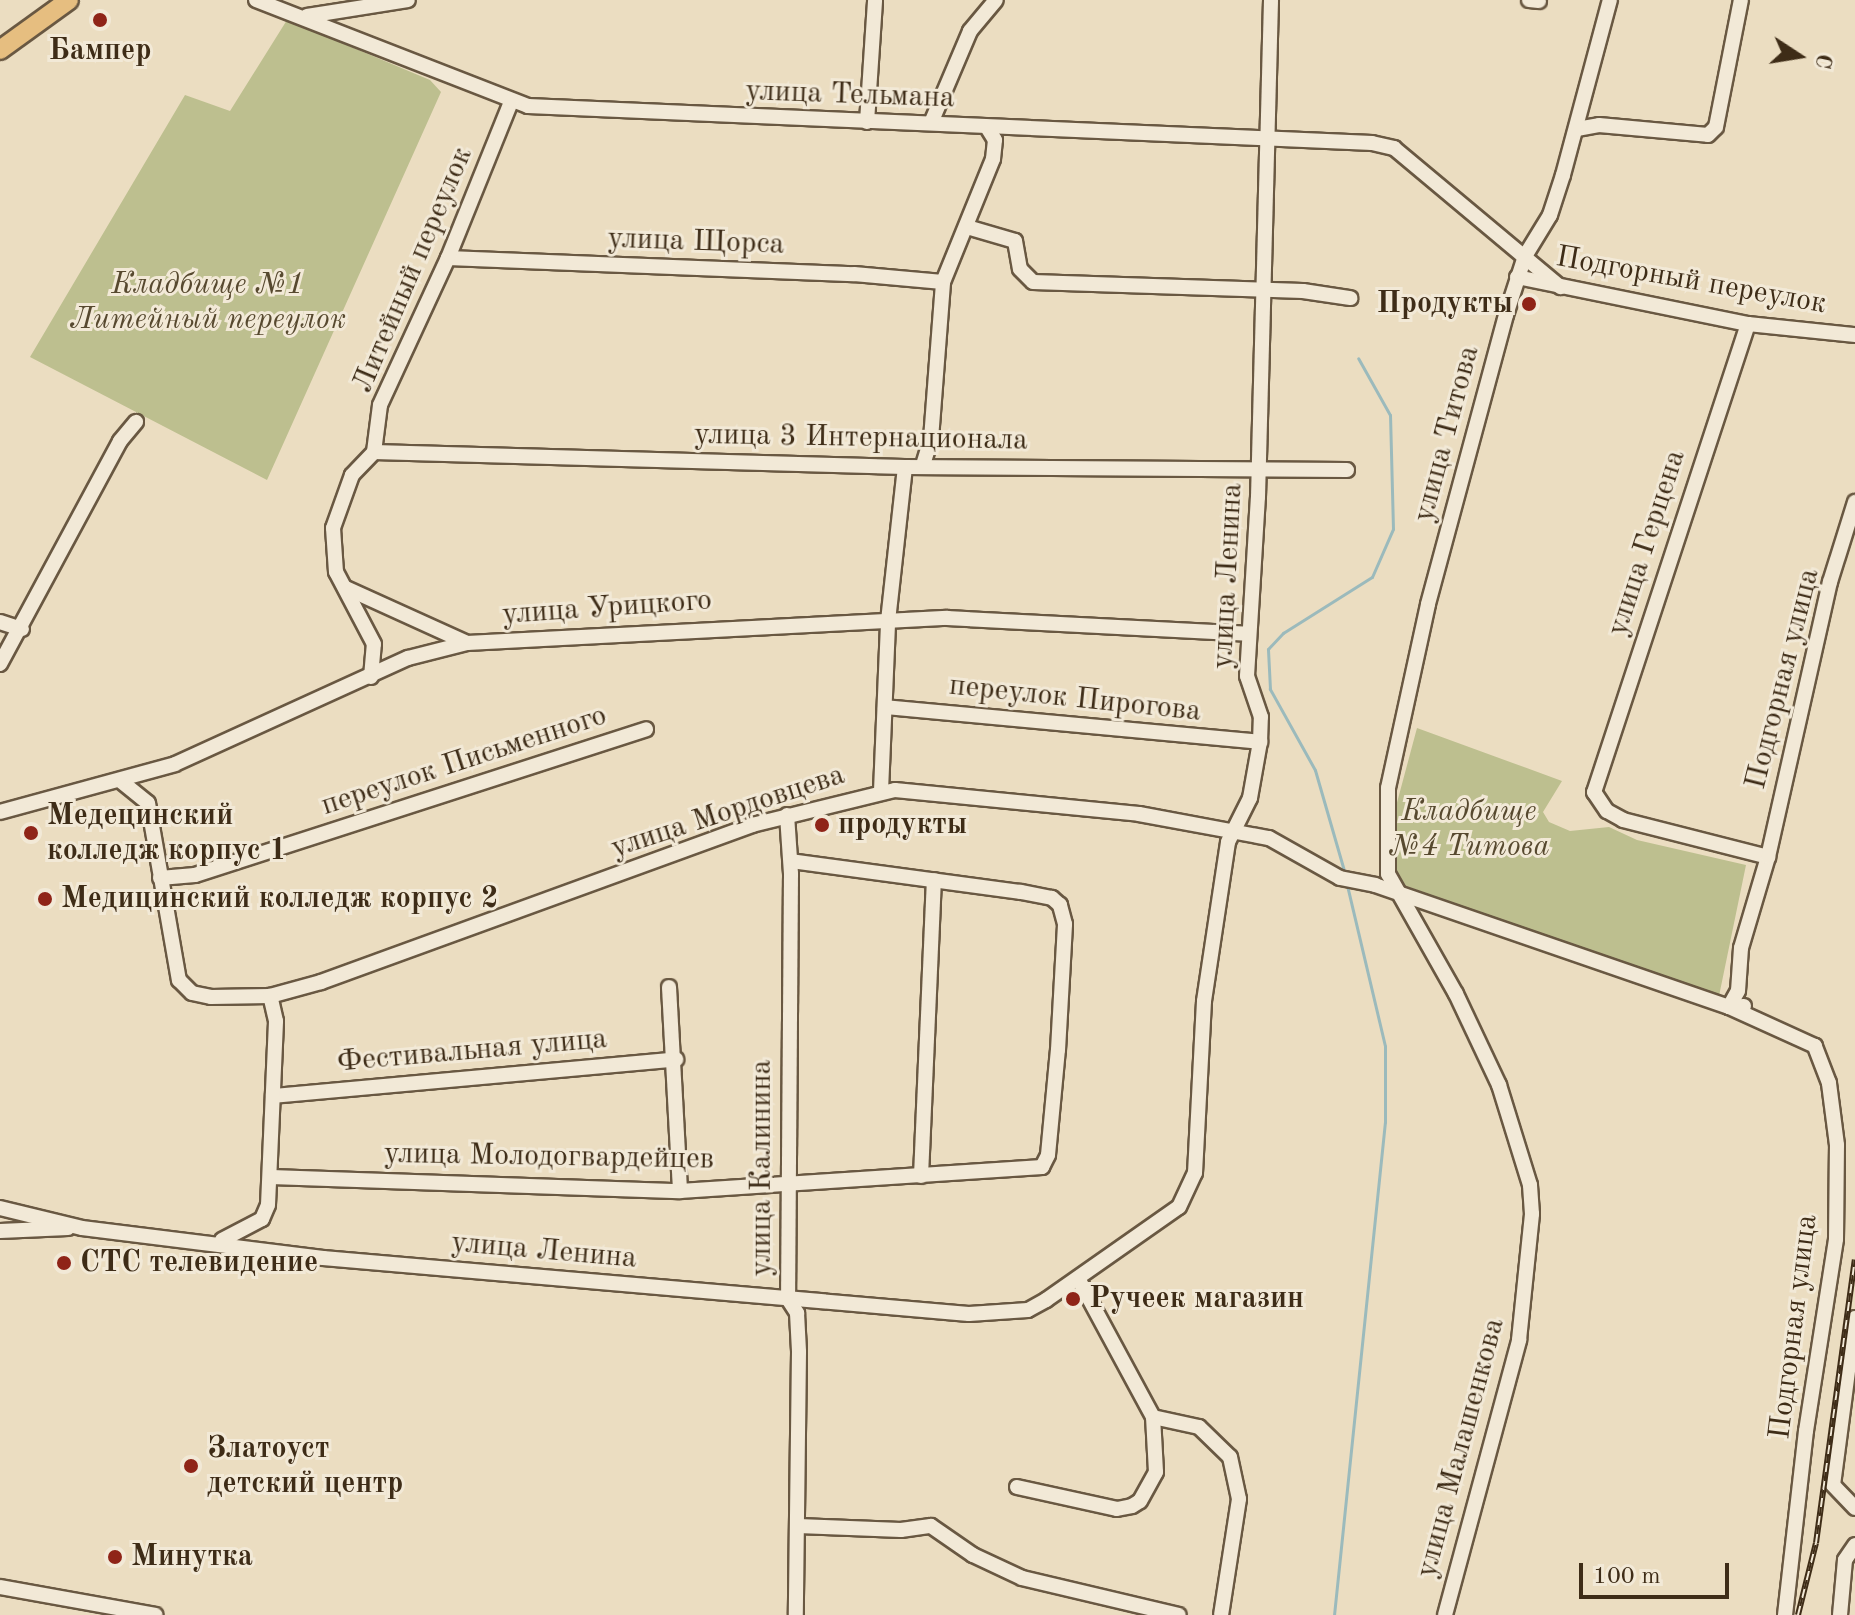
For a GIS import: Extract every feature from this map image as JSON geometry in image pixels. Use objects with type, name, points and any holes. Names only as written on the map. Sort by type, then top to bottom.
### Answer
[{"type":"main road","points":[[0,50],[69,0]]},
{"type":"street","name":"улица Тельмана","points":[[256,0],[511,102],[867,122],[1268,137],[1394,148],[1560,287]]},
{"type":"street","points":[[328,14],[345,0]]},
{"type":"street","points":[[303,17],[408,0]]},
{"type":"street","points":[[867,122],[875,0]]},
{"type":"street","points":[[931,123],[970,31],[996,0]]},
{"type":"street","name":"улица Ленина","points":[[0,1208],[82,1228],[218,1241],[323,1258],[788,1299],[1004,1314],[1028,1310],[1079,1280],[1162,1222],[1190,1191],[1204,1001],[1230,832],[1241,821],[1250,798],[1260,742],[1261,717],[1247,676],[1259,472],[1271,0]]},
{"type":"street","points":[[1529,0],[1539,1]]},
{"type":"street","name":"улица Титова","points":[[1396,894],[1388,874],[1388,788],[1404,706],[1517,277],[1525,256],[1550,215],[1577,129],[1610,0]]},
{"type":"street","points":[[1577,129],[1599,125],[1708,135],[1716,127],[1741,0]]},
{"type":"street","name":"Литейный переулок","points":[[374,452],[380,405],[448,258],[511,102]]},
{"type":"street","points":[[923,465],[931,439],[943,282],[993,159],[995,140],[987,127]]},
{"type":"street","points":[[967,227],[1015,241],[1020,269],[1033,282],[1265,290],[1350,298]]},
{"type":"street","name":"улица Щорса","points":[[448,258],[854,274],[943,282]]},
{"type":"street","name":"Подгорный переулок","points":[[1517,277],[1748,324],[1855,335]]},
{"type":"street","name":"улица Герцена","points":[[1748,324],[1594,778],[1594,792],[1607,811],[1623,820],[1768,857]]},
{"type":"street","points":[[0,664],[22,629],[113,454],[136,422]]},
{"type":"street","points":[[371,677],[374,644],[330,548],[333,528],[352,475],[374,452]]},
{"type":"street","name":"улица 3 Интернационала","points":[[374,452],[905,467],[1259,472],[1347,470]]},
{"type":"street","points":[[881,791],[888,621],[905,467]]},
{"type":"street","name":"Подгорная улица","points":[[1737,1007],[1741,948],[1768,857],[1815,642],[1855,502]]},
{"type":"street","points":[[346,588],[467,643]]},
{"type":"street","name":"улица Урицкого","points":[[0,812],[122,782],[175,764],[408,658],[467,643],[947,618],[1248,634]]},
{"type":"street","points":[[0,622],[22,629]]},
{"type":"street","name":"переулок Пирогова","points":[[885,707],[1260,742]]},
{"type":"street","name":"переулок Письменного","points":[[160,878],[195,875],[646,729]]},
{"type":"street","points":[[122,782],[148,803],[160,878]]},
{"type":"street","name":"улица Мордовцева","points":[[160,878],[179,980],[192,993],[211,997],[270,996],[787,815],[881,791],[1109,810],[1269,838],[1340,878],[1396,894]]},
{"type":"street","name":"улица Калинина","points":[[787,815],[791,861],[788,1299],[797,1313],[799,1352],[796,1615]]},
{"type":"street","name":"улица Молодогвардейцев","points":[[271,1177],[680,1191],[790,1181],[1042,1167],[1050,1140],[1065,924],[1060,905],[1052,898],[791,861]]},
{"type":"street","points":[[1367,884],[1388,874]]},
{"type":"street","points":[[921,1176],[934,880]]},
{"type":"street","name":"Подгорная улица","points":[[1396,894],[1737,1007],[1815,1046],[1829,1083],[1837,1145],[1836,1239],[1785,1615]]},
{"type":"street","name":"улица Малашенкова","points":[[1396,894],[1442,967],[1499,1085],[1530,1185],[1532,1214],[1519,1340],[1445,1615]]},
{"type":"street","points":[[669,987],[676,1059],[680,1191]]},
{"type":"street","points":[[218,1241],[262,1219],[271,1177],[276,1021],[270,996]]},
{"type":"street","name":"Фестивальная улица","points":[[273,1096],[676,1059]]},
{"type":"street","points":[[0,1231],[82,1228]]},
{"type":"street","points":[[1017,1487],[1117,1509],[1140,1501],[1156,1472],[1153,1417],[1079,1280]]},
{"type":"street","points":[[1855,1318],[1833,1485],[1855,1508]]},
{"type":"street","points":[[1153,1417],[1199,1427],[1230,1457],[1239,1499],[1221,1615]]},
{"type":"street","points":[[798,1526],[901,1530],[931,1526],[973,1555],[1022,1578],[1179,1615]]},
{"type":"street","points":[[1840,1615],[1845,1560],[1855,1545]]},
{"type":"street","points":[[0,1587],[155,1615]]},
{"type":"green space","name":"Кладбище №1 Литейный переулок","points":[[287,20],[430,80],[441,92],[267,480],[30,357],[185,95],[230,111]]},
{"type":"green space","name":"Кладбище №4 Титова","points":[[1417,728],[1562,781],[1543,812],[1549,822],[1570,831],[1609,827],[1637,840],[1746,865],[1719,996],[1403,885],[1392,861],[1391,825]]},
{"type":"waterway","points":[[1345,874],[1315,770],[1270,689],[1268,649],[1283,633],[1372,577],[1393,529],[1390,415],[1358,358]]},
{"type":"waterway","points":[[1334,1615],[1385,1122],[1385,1046],[1347,885]]},
{"type":"railway","points":[[1798,1615],[1816,1543],[1855,1260]]},
{"type":"place","name":"Бампер","points":[[100,20]]},
{"type":"place","name":"Продукты","points":[[1529,304]]},
{"type":"place","name":"продукты","points":[[822,825]]},
{"type":"place","name":"Медецинский колледж корпус 1","points":[[31,833]]},
{"type":"place","name":"Медицинский колледж корпус 2","points":[[45,899]]},
{"type":"place","name":"СТС телевидение","points":[[64,1263]]},
{"type":"place","name":"Ручеек магазин","points":[[1073,1299]]},
{"type":"place","name":"Златоуст детский центр","points":[[191,1466]]},
{"type":"place","name":"Минутка","points":[[115,1557]]}]
